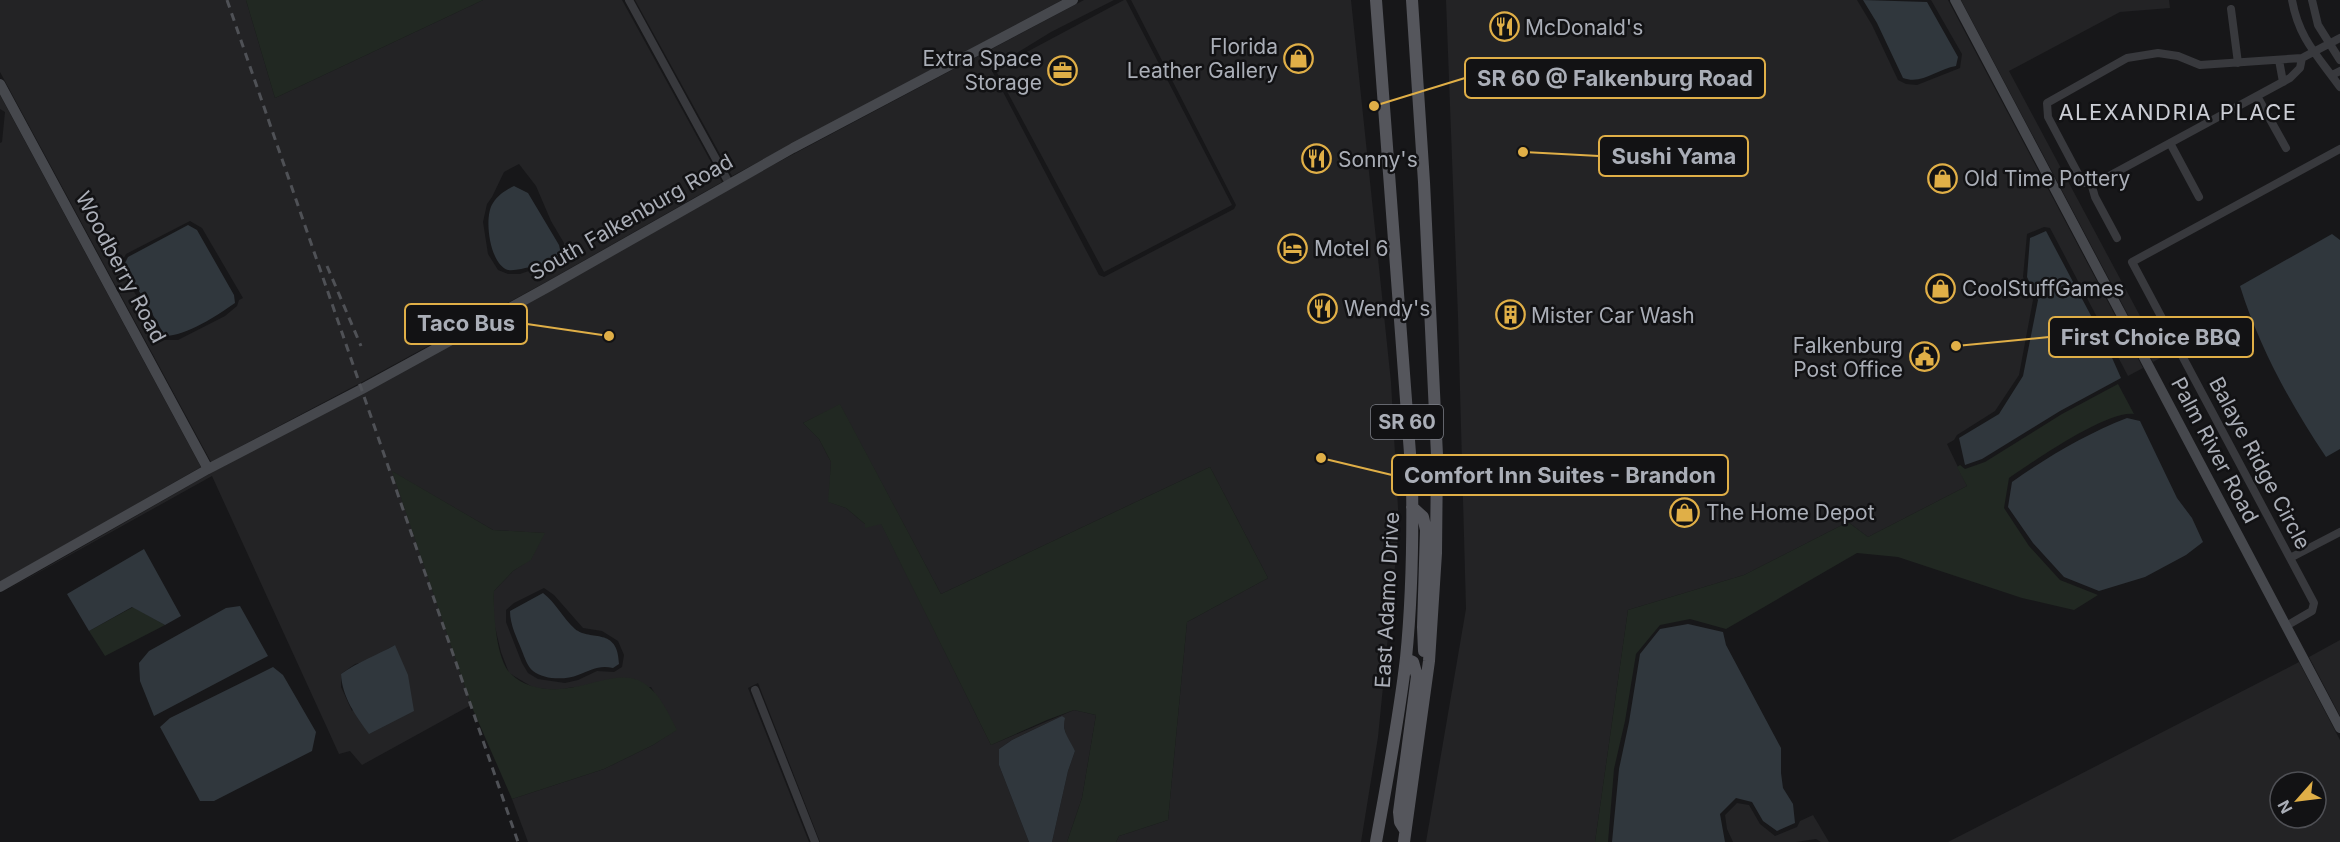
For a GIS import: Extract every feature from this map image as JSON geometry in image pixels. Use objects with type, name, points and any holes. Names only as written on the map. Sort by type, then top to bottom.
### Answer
[{"type":"main road","name":"East Adamo Drive","points":[[1376,0],[1412,507],[1413,569],[1406,659],[1376,842]]},
{"type":"main road","name":"SR 60","points":[[1405,836],[1429,661],[1436,553],[1435,403],[1412,0]]},
{"type":"main road","points":[[1412,507],[1423,517],[1426,530],[1423,643],[1429,661]]},
{"type":"main road","points":[[1405,836],[1399,812],[1417,676],[1413,662],[1406,659]]},
{"type":"street","points":[[629,0],[729,183]]},
{"type":"street","name":"South Falkenburg Road","points":[[0,587],[208,469],[499,314],[729,183],[1073,0]]},
{"type":"street","name":"Palm River Road","points":[[1955,0],[2340,728]]},
{"type":"street","points":[[2292,0],[2300,30],[2340,87]]},
{"type":"street","points":[[2312,0],[2319,25],[2340,60]]},
{"type":"street","points":[[2231,9],[2238,63]]},
{"type":"street","points":[[2302,58],[2300,68],[2283,82],[2098,182],[2083,183],[2048,117],[2046,107],[2050,100],[2127,58],[2137,55],[2168,54],[2200,65],[2302,58],[2328,42],[2340,38]]},
{"type":"street","points":[[2278,60],[2283,82]]},
{"type":"street","points":[[2332,75],[2340,71]]},
{"type":"street","name":"Woodberry Road","points":[[0,84],[208,469]]},
{"type":"street","points":[[2257,96],[2286,148]]},
{"type":"street","points":[[2170,143],[2199,197]]},
{"type":"street","name":"Balaye Ridge Circle","points":[[2286,626],[2314,608],[2314,603],[2132,262],[2340,149]]},
{"type":"street","points":[[2091,183],[2095,197],[2117,238]]},
{"type":"street","points":[[2290,558],[2340,532]]},
{"type":"street","points":[[755,690],[814,842]]},
{"type":"shaded area","points":[[0,0],[246,0],[275,98],[483,0],[622,0],[722,182],[546,282],[211,462],[0,72]],"holes":[[[519,164],[536,186],[551,221],[564,243],[563,254],[552,263],[520,274],[508,274],[498,270],[488,254],[483,222],[487,204],[504,172]],[[190,221],[202,228],[243,298],[225,316],[178,340],[163,340],[120,265],[126,254]]]},
{"type":"shaded area","points":[[246,0],[483,0],[275,98]]},
{"type":"shaded area","points":[[635,0],[1062,0],[732,176]]},
{"type":"shaded area","points":[[1084,0],[1114,0],[1051,32],[991,69],[1099,275],[1104,277],[1234,209],[1236,205],[1131,0],[1351,0],[1391,382],[1399,526],[1378,737],[1361,842],[1116,842],[1119,836],[1168,820],[1187,622],[1268,578],[1210,467],[941,594],[840,405],[803,423],[819,439],[831,462],[829,502],[846,508],[865,524],[881,523],[991,745],[1074,710],[1096,715],[1082,798],[1067,842],[1052,842],[1068,771],[1075,751],[1066,735],[1062,716],[1012,740],[999,749],[999,765],[1029,842],[820,842],[758,683],[748,688],[809,842],[528,842],[512,799],[604,769],[653,745],[676,730],[651,687],[574,687],[558,690],[534,688],[509,673],[493,619],[494,591],[513,571],[531,559],[544,533],[493,530],[393,472],[471,705],[362,765],[350,751],[339,754],[212,476],[0,594],[211,473],[773,165]],"holes":[[[544,588],[554,595],[583,628],[602,631],[618,641],[624,655],[622,667],[614,672],[597,671],[565,683],[538,679],[528,673],[506,622],[506,610],[514,603]],[[395,645],[352,711],[341,687],[341,674],[355,664],[364,662]]]},
{"type":"shaded area","name":"Extra Space Storage","points":[[1124,0],[1232,205],[1104,272],[995,69]]},
{"type":"shaded area","points":[[1446,0],[1857,0],[1872,25],[1898,80],[1906,84],[1917,85],[1960,68],[1962,54],[1931,0],[1948,0],[2143,368],[2128,376],[2050,228],[2044,227],[2027,234],[2023,277],[2033,300],[2019,375],[1995,411],[1947,444],[1967,486],[1868,537],[1848,522],[1744,575],[1628,610],[1595,842],[1426,842],[1466,609]]},
{"type":"shaded area","points":[[1863,0],[1927,2],[1958,57],[1956,66],[1917,80],[1903,78],[1877,23]]},
{"type":"shaded area","points":[[1961,0],[2169,0],[2170,8],[2120,12],[2009,71],[2162,357],[2153,362]]},
{"type":"shaded area","points":[[0,95],[201,467],[0,582],[0,143],[2,142],[5,112],[0,109]]},
{"type":"shaded area","points":[[514,186],[528,193],[559,245],[561,254],[543,264],[508,270],[502,266],[493,250],[489,219],[495,200]]},
{"type":"shaded area","points":[[188,225],[197,230],[234,295],[235,303],[192,329],[165,336],[124,265],[128,257]]},
{"type":"shaded area","points":[[2046,231],[2105,342],[2121,378],[2060,411],[1982,459],[1965,465],[1959,438],[1999,414],[2023,376],[2038,300],[2027,277],[2030,238]]},
{"type":"shaded area","points":[[2332,234],[2340,240],[2340,449],[2326,457],[2300,417],[2277,375],[2240,286]]},
{"type":"shaded area","points":[[2118,384],[2134,414],[2122,415],[2089,428],[2052,449],[2009,478],[2004,508],[2029,546],[2060,580],[2098,595],[2074,610],[2022,598],[1898,557],[1857,553],[1726,629],[1690,619],[1660,625],[1636,654],[1614,769],[1608,842],[1595,842],[1628,610],[1744,575],[1848,522],[1868,537],[1967,486],[1957,467],[1960,465],[1965,469],[1985,462],[2062,414]]},
{"type":"shaded area","points":[[840,404],[941,594],[1210,467],[1268,578],[1187,622],[1168,820],[1119,836],[1116,842],[1067,842],[1082,798],[1096,715],[1074,710],[991,745],[881,524],[865,528],[865,524],[846,508],[828,502],[831,462],[819,439],[803,423]]},
{"type":"shaded area","points":[[2127,418],[2140,421],[2177,498],[2192,518],[2203,542],[2186,555],[2145,577],[2099,591],[2064,577],[2033,543],[2008,507],[2012,482],[2068,446]]},
{"type":"shaded area","points":[[392,471],[493,530],[545,533],[531,560],[513,571],[494,591],[499,647],[511,674],[526,684],[544,689],[571,688],[624,677],[638,680],[656,695],[666,708],[677,730],[653,745],[604,769],[512,799],[471,705]]},
{"type":"shaded area","points":[[144,549],[181,616],[165,625],[132,607],[89,631],[67,594]]},
{"type":"shaded area","points":[[543,593],[575,629],[581,633],[603,637],[614,644],[619,664],[613,668],[599,668],[573,677],[561,678],[549,678],[533,671],[526,662],[516,636],[510,611]]},
{"type":"shaded area","points":[[240,606],[268,656],[154,716],[140,681],[139,663],[149,651],[226,608]]},
{"type":"shaded area","points":[[133,607],[165,625],[105,656],[89,631]]},
{"type":"shaded area","points":[[1688,624],[1723,632],[1726,645],[1781,748],[1783,788],[1793,804],[1795,823],[1777,831],[1763,821],[1752,802],[1736,798],[1720,814],[1725,842],[1612,842],[1619,769],[1640,654],[1660,629]]},
{"type":"shaded area","points":[[2340,640],[2340,716],[2309,657]]},
{"type":"shaded area","points":[[395,645],[408,675],[414,711],[369,734],[347,698],[341,674]]},
{"type":"shaded area","points":[[2299,662],[2340,740],[2340,842],[1948,842]]},
{"type":"shaded area","points":[[273,667],[283,675],[316,732],[312,751],[214,801],[200,801],[160,727],[170,718]]},
{"type":"shaded area","points":[[1062,716],[1065,718],[1065,731],[1075,751],[1068,771],[1052,842],[1029,842],[999,765],[999,749],[1012,740]]},
{"type":"shaded area","points":[[1737,803],[1749,805],[1760,824],[1775,836],[1797,827],[1800,821],[1813,815],[1829,842],[1816,839],[1796,842],[1733,842],[1727,829],[1725,815]]},
{"type":"railway","points":[[227,0],[518,842]]},
{"type":"railway","points":[[327,266],[361,346]]},
{"type":"place","name":"McDonald's","points":[[1504,27]]},
{"type":"place","name":"Florida Leather Gallery","points":[[1299,58]]},
{"type":"place","name":"Extra Space Storage","points":[[1063,70]]},
{"type":"place","name":"SR 60 @ Falkenburg Road","points":[[1374,106]]},
{"type":"place","name":"Sushi Yama","points":[[1523,152]]},
{"type":"place","name":"Sonny's","points":[[1317,159]]},
{"type":"place","name":"Old Time Pottery","points":[[1943,178]]},
{"type":"place","name":"Motel 6","points":[[1293,248]]},
{"type":"place","name":"CoolStuffGames","points":[[1941,288]]},
{"type":"place","name":"Wendy's","points":[[1323,308]]},
{"type":"place","name":"Mister Car Wash","points":[[1510,315]]},
{"type":"place","name":"Taco Bus","points":[[609,336]]},
{"type":"place","name":"First Choice BBQ","points":[[1956,346]]},
{"type":"place","name":"Falkenburg Post Office","points":[[1924,357]]},
{"type":"place","name":"Comfort Inn Suites - Brandon","points":[[1321,458]]},
{"type":"place","name":"The Home Depot","points":[[1685,512]]},
{"type":"district","name":"ALEXANDRIA PLACE","points":[[2178,112]]}]
